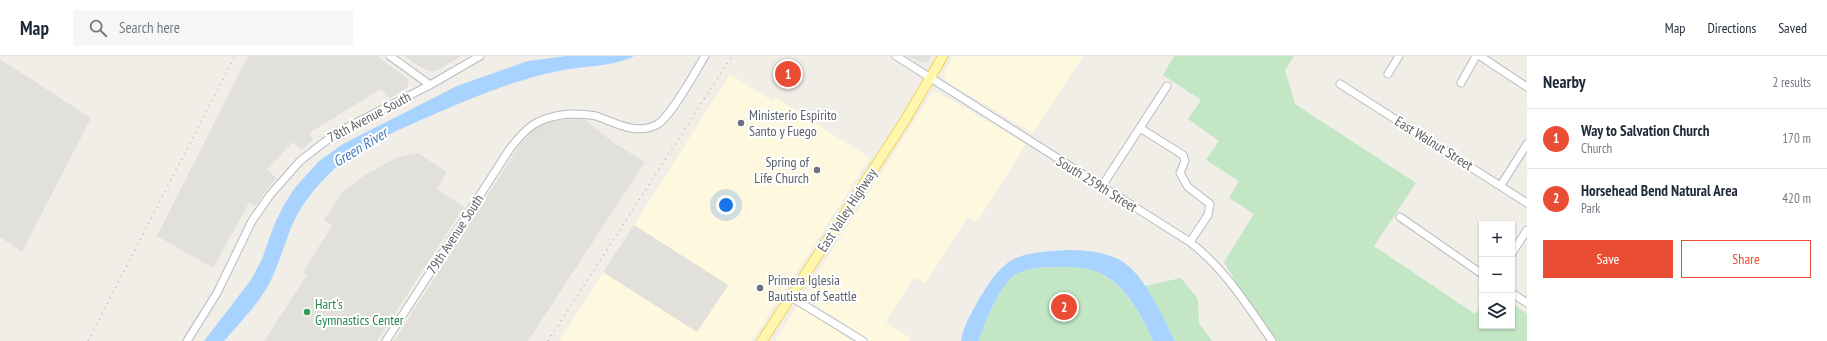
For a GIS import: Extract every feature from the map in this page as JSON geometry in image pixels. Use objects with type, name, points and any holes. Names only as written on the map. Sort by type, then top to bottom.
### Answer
[{"type":"main road","name":"East Valley Highway","points":[[762,341],[931,79],[943,56]]},
{"type":"street","points":[[390,56],[430,85]]},
{"type":"street","name":"78th Avenue South","points":[[187,341],[217,293],[252,221],[270,195],[290,171],[319,144],[336,133],[430,85],[480,56]]},
{"type":"street","name":"79th Avenue South","points":[[386,341],[509,150],[526,129],[541,120],[560,115],[586,114],[622,126],[638,129],[651,127],[665,117],[705,56]]},
{"type":"street","name":"South 259th Street","points":[[896,56],[1204,252],[1228,278],[1272,341]]},
{"type":"street","points":[[1388,74],[1399,56]]},
{"type":"street","points":[[1461,83],[1476,56]]},
{"type":"street","points":[[1480,56],[1527,87]]},
{"type":"street","name":"East Walnut Street","points":[[1340,84],[1501,185],[1527,203]]},
{"type":"street","points":[[1102,186],[1167,86]]},
{"type":"street","points":[[1140,128],[1183,155],[1185,161],[1180,173],[1184,183],[1205,198],[1210,204],[1210,211],[1190,242]]},
{"type":"street","points":[[1501,185],[1527,144]]},
{"type":"street","points":[[1400,217],[1479,272]]},
{"type":"street","points":[[1515,248],[1527,230]]},
{"type":"street","points":[[1515,295],[1527,303]]},
{"type":"street","points":[[791,297],[863,341]]},
{"type":"shaded area","points":[[248,56],[377,56],[408,79],[408,87],[390,98],[381,89],[309,133],[313,139],[302,150],[293,142],[267,169],[276,178],[255,206],[249,203],[213,268],[157,236]]},
{"type":"shaded area","points":[[404,56],[461,56],[436,71],[429,71]]},
{"type":"shaded area","points":[[906,56],[931,56],[928,62],[925,63]]},
{"type":"shaded area","points":[[953,56],[1083,56],[1033,133],[946,81],[944,73]]},
{"type":"shaded area","points":[[0,59],[91,118],[22,252],[0,237]]},
{"type":"shaded area","points":[[730,74],[772,101],[775,97],[870,158],[752,341],[560,340],[603,272],[697,332],[728,286],[634,225]]},
{"type":"shaded area","points":[[938,92],[1026,144],[977,222],[968,217],[925,284],[914,277],[886,322],[910,338],[908,341],[870,341],[808,299],[805,293],[931,94]]},
{"type":"shaded area","points":[[584,119],[614,143],[645,162],[528,341],[394,341],[519,146],[533,130],[543,124],[556,120]]},
{"type":"shaded area","points":[[418,153],[447,172],[437,189],[464,207],[377,341],[264,341],[307,275],[303,272],[332,226],[324,220],[343,191],[365,175],[398,157]]},
{"type":"shaded area","points":[[634,225],[728,285],[697,332],[603,272]]},
{"type":"shaded area","points":[[798,305],[854,341],[775,341]]},
{"type":"green space","points":[[1174,56],[1294,56],[1285,70],[1295,104],[1416,183],[1374,246],[1475,314],[1479,309],[1479,329],[1515,329],[1515,305],[1527,314],[1527,341],[1271,341],[1224,262],[1254,214],[1229,198],[1239,181],[1206,160],[1219,141],[1188,119],[1201,100],[1163,75]]},
{"type":"green space","points":[[1037,268],[1084,268],[1108,278],[1118,286],[1135,306],[1153,341],[979,341],[994,303],[1012,277],[1019,272]]},
{"type":"green space","points":[[1181,278],[1198,299],[1199,323],[1212,341],[1175,341],[1145,286]]},
{"type":"water","name":"Green River","points":[[567,56],[634,56],[617,62],[554,72],[504,86],[471,98],[410,125],[360,150],[337,166],[313,191],[305,202],[291,227],[269,284],[254,307],[224,341],[204,341],[251,280],[262,259],[275,223],[284,205],[294,189],[319,161],[343,144],[457,86],[528,61]]},
{"type":"water","points":[[1068,250],[1101,253],[1114,257],[1129,266],[1152,296],[1175,341],[1153,341],[1145,323],[1129,297],[1107,277],[1086,269],[1063,267],[1029,270],[1018,273],[1012,277],[1005,284],[994,303],[979,341],[961,341],[965,325],[978,301],[996,274],[1005,265],[1024,255]]},
{"type":"railway","points":[[88,341],[235,56]]},
{"type":"railway","points":[[548,341],[732,56]]},
{"type":"place","name":"Way to Salvation Church","points":[[788,74]]},
{"type":"place","name":"Ministerio Espirito Santo y Fuego","points":[[741,123]]},
{"type":"place","name":"Spring of Life Church","points":[[817,170]]},
{"type":"place","name":"Primera Iglesia Bautista of Seattle","points":[[760,288]]},
{"type":"place","name":"Horsehead Bend Natural Area","points":[[1064,307]]},
{"type":"place","name":"Hart's Gymnastics Center","points":[[307,312]]}]
